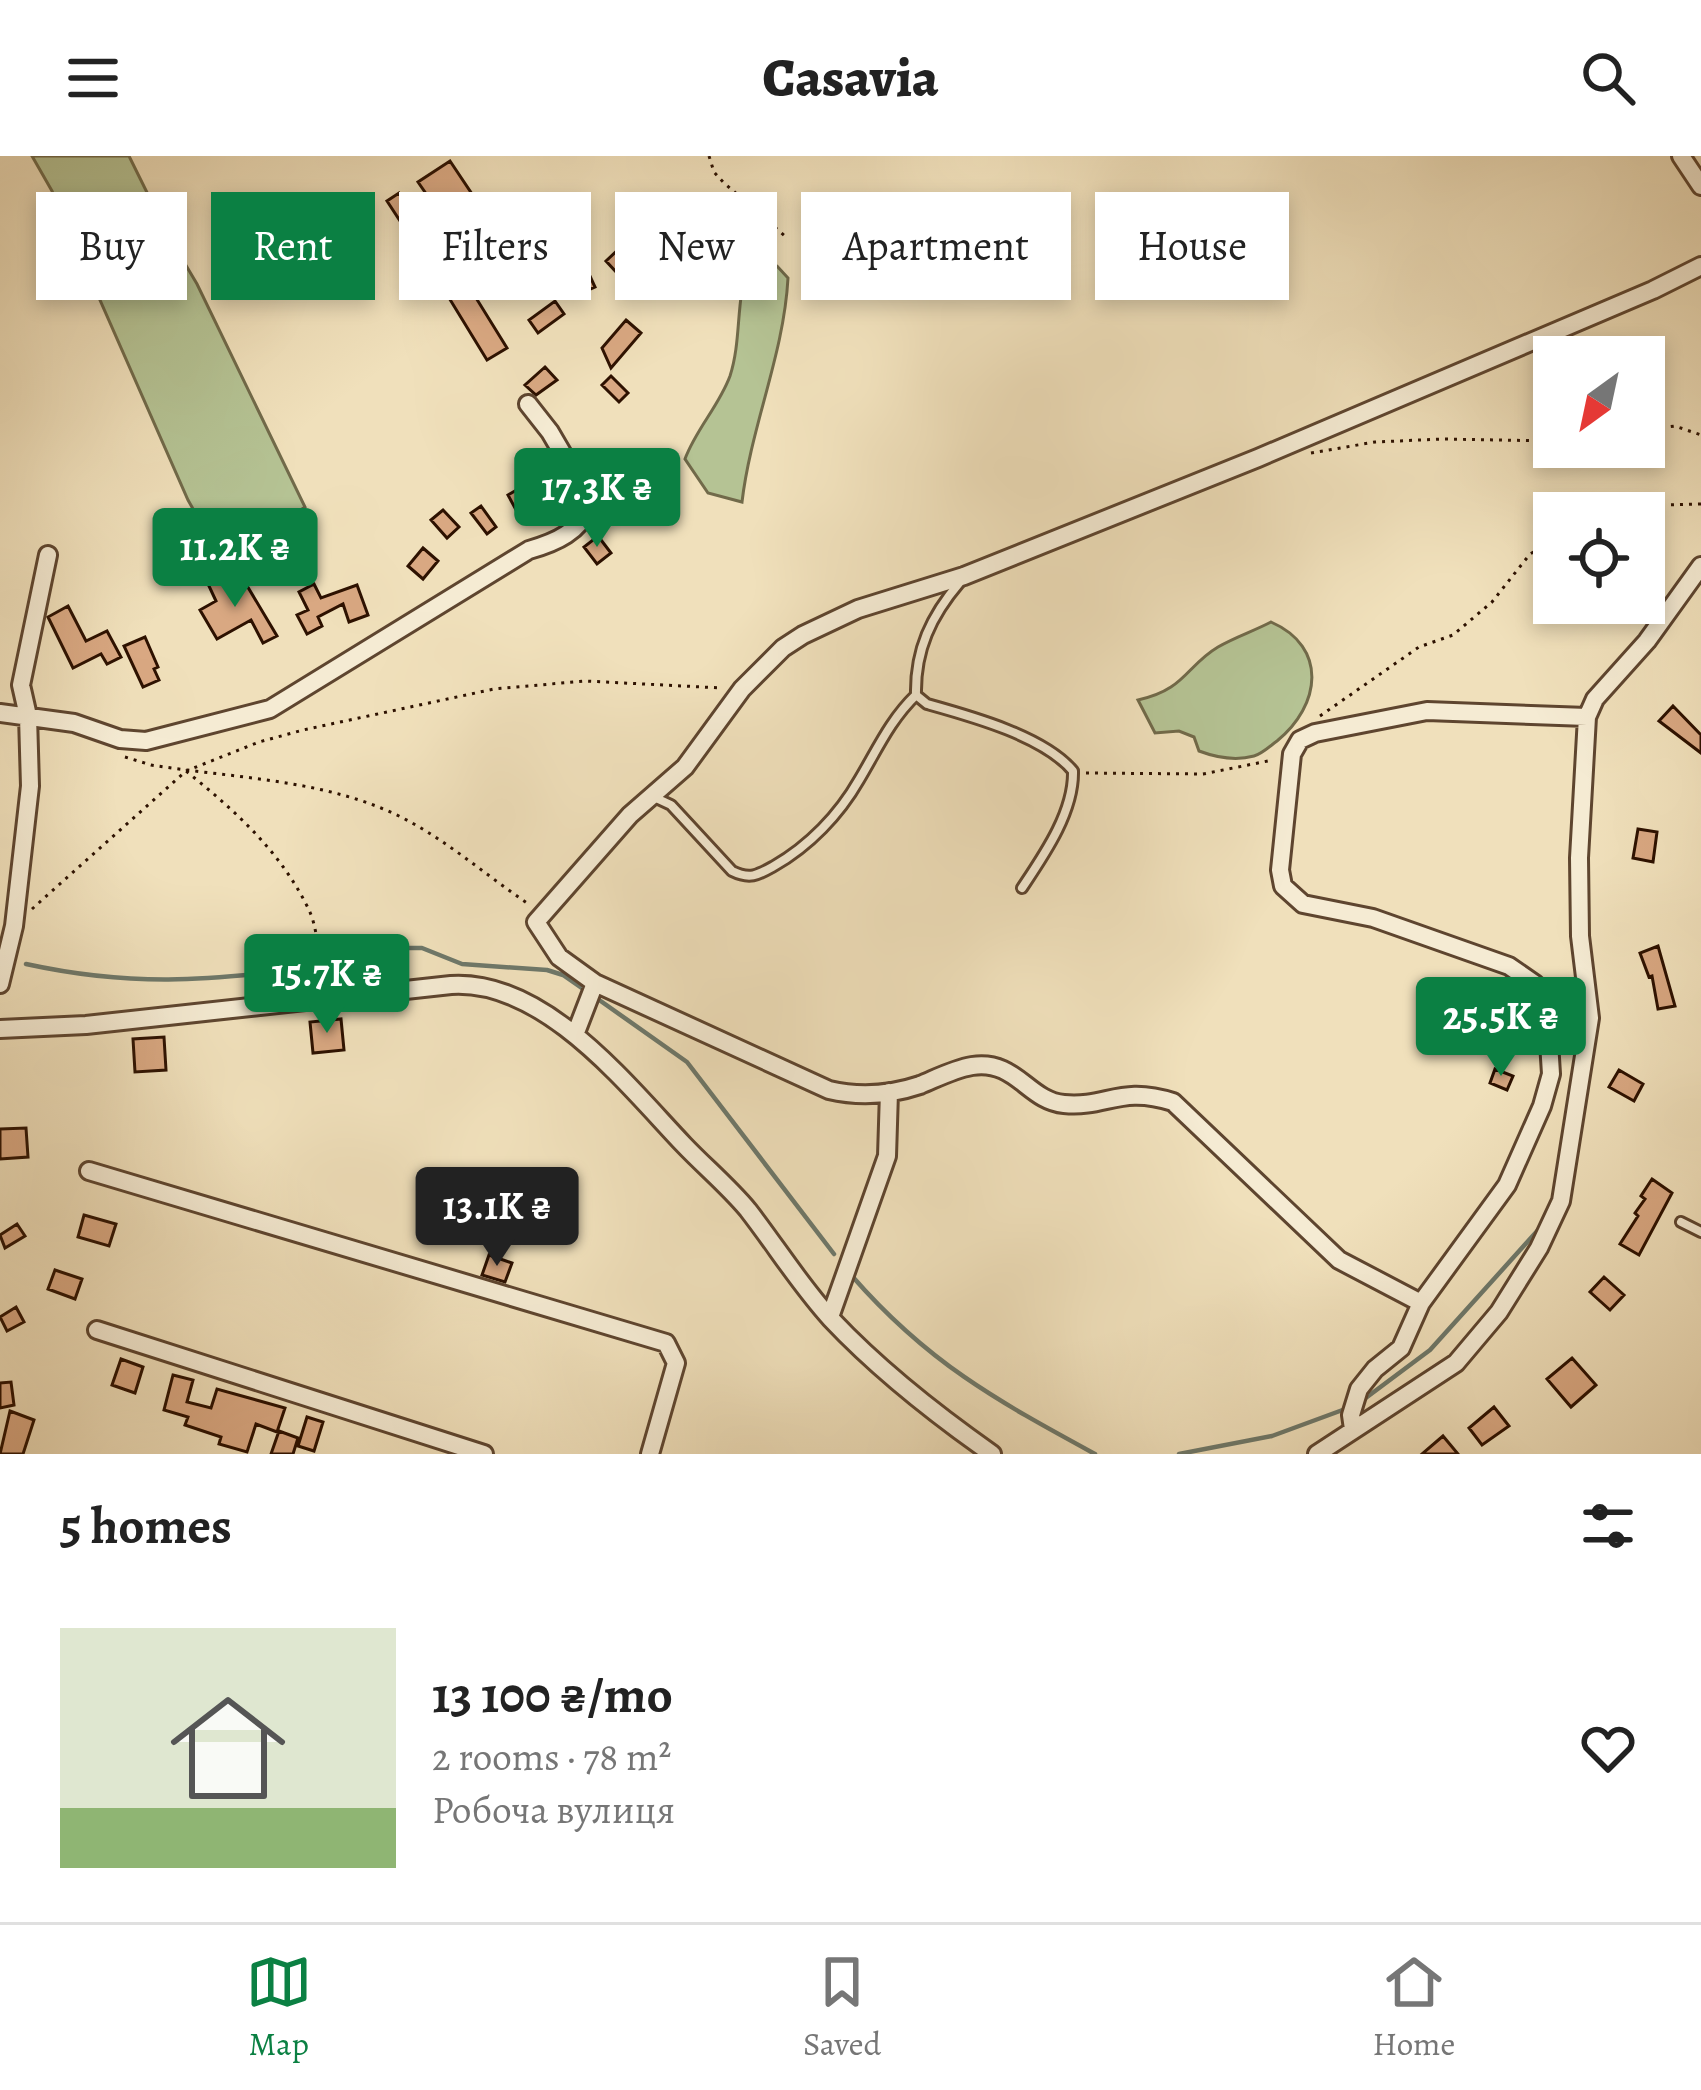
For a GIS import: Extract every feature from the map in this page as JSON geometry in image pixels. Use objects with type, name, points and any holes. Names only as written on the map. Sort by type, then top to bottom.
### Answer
[{"type":"street","points":[[1681,156],[1701,186]]},
{"type":"street","points":[[1421,1303],[1339,1259],[1173,1102],[1146,1093],[1062,1104],[992,1065],[970,1066],[889,1092],[858,1096],[829,1090],[595,986],[559,957],[536,922],[631,814],[685,766],[742,689],[803,635],[858,609],[964,576],[1258,458],[1701,266]]},
{"type":"street","points":[[0,713],[74,723],[120,739],[146,741],[270,709],[529,550],[560,541],[592,504],[550,431],[528,404]]},
{"type":"street","points":[[0,984],[14,926],[30,786],[28,716],[21,685],[47,555]]},
{"type":"street","points":[[1352,1422],[1416,1393],[1456,1363],[1499,1312],[1539,1248],[1561,1201],[1590,1018],[1580,936],[1579,857],[1587,717],[1595,699],[1647,641],[1701,566]]},
{"type":"street","points":[[1316,1454],[1339,1448],[1352,1422],[1359,1389],[1402,1348],[1421,1303],[1507,1185],[1551,1074],[1546,1010],[1535,984],[1509,966],[1373,918],[1303,904],[1283,886],[1280,870],[1296,747],[1350,723],[1427,711],[1587,717]]},
{"type":"street","points":[[0,1029],[176,1016],[366,992],[488,986],[575,1035],[746,1208],[830,1317],[873,1361],[992,1454]]},
{"type":"street","points":[[575,1035],[595,986]]},
{"type":"street","points":[[1551,1074],[1585,1054]]},
{"type":"street","points":[[830,1317],[886,1156],[889,1092]]},
{"type":"street","points":[[89,1171],[656,1339],[671,1347],[676,1364],[650,1454]]},
{"type":"street","points":[[97,1330],[484,1454]]},
{"type":"lane","points":[[964,576],[940,605],[921,644],[916,695],[927,704],[1024,738],[1064,760],[1072,771],[1069,799],[1054,835],[1022,888]]},
{"type":"lane","points":[[655,797],[671,805],[732,871],[745,878],[758,875],[789,857],[828,823],[857,784],[899,711],[916,695]]},
{"type":"lane","points":[[1681,1222],[1701,1232]]},
{"type":"path","points":[[709,156],[714,172],[786,237]]},
{"type":"path","points":[[1665,427],[1701,435]]},
{"type":"path","points":[[1304,453],[1375,442],[1533,441]]},
{"type":"path","points":[[1665,505],[1701,504]]},
{"type":"path","points":[[1072,771],[1203,774],[1296,747],[1313,721],[1339,702],[1419,647],[1453,635],[1492,602],[1533,552]]},
{"type":"path","points":[[14,926],[186,771],[259,742],[494,689],[585,681],[742,689]]},
{"type":"path","points":[[112,749],[127,759],[321,790],[382,808],[442,842],[542,913]]},
{"type":"path","points":[[186,771],[242,818],[272,852],[308,907],[323,960],[366,992]]},
{"type":"green space","points":[[32,156],[129,156],[147,192],[52,192]]},
{"type":"green space","points":[[777,266],[788,278],[742,502],[708,493],[685,459],[730,376],[741,300],[777,300]]},
{"type":"green space","points":[[187,267],[305,507],[223,562],[188,500],[100,300],[187,300]]},
{"type":"green space","points":[[1271,622],[1302,646],[1310,661],[1309,694],[1292,727],[1257,755],[1233,758],[1199,751],[1194,737],[1179,731],[1155,733],[1138,700],[1166,690],[1207,654]]},
{"type":"building","points":[[450,161],[471,192],[425,192],[418,182]]},
{"type":"building","points":[[399,193],[399,219],[387,201]]},
{"type":"building","points":[[450,300],[477,300],[507,348],[487,360]]},
{"type":"building","points":[[555,301],[564,314],[538,333],[529,320]]},
{"type":"building","points":[[626,320],[641,333],[611,368],[602,348]]},
{"type":"building","points":[[545,367],[557,380],[536,395],[525,385]]},
{"type":"building","points":[[611,376],[628,393],[619,402],[602,385]]},
{"type":"building","points":[[547,453],[577,504],[562,519],[546,499],[551,496],[530,464]]},
{"type":"building","points":[[520,488],[533,512],[521,519],[508,495]]},
{"type":"building","points":[[481,506],[496,527],[487,534],[471,513]]},
{"type":"building","points":[[443,510],[459,527],[447,538],[431,520]]},
{"type":"building","points":[[598,536],[611,553],[597,564],[584,547]]},
{"type":"building","points":[[423,548],[438,561],[423,579],[408,566]]},
{"type":"building","points":[[224,576],[229,586],[243,579],[277,636],[263,643],[251,620],[217,639],[200,610],[216,601],[208,584]]},
{"type":"building","points":[[314,584],[321,598],[357,585],[368,615],[349,622],[343,604],[318,617],[322,626],[307,634],[297,615],[308,610],[299,592]]},
{"type":"building","points":[[68,606],[86,641],[107,631],[121,657],[107,664],[101,654],[73,668],[48,617]]},
{"type":"building","points":[[145,637],[159,680],[143,687],[124,646]]},
{"type":"building","points":[[1673,706],[1701,735],[1701,753],[1659,721]]},
{"type":"building","points":[[1638,829],[1657,832],[1653,862],[1633,858]]},
{"type":"building","points":[[1658,946],[1675,1006],[1658,1009],[1652,976],[1640,953]]},
{"type":"building","points":[[341,1019],[344,1050],[313,1053],[310,1022]]},
{"type":"building","points":[[164,1037],[166,1070],[135,1072],[133,1039]]},
{"type":"building","points":[[1495,1069],[1513,1076],[1507,1090],[1490,1083]]},
{"type":"building","points":[[1619,1070],[1643,1084],[1634,1101],[1609,1087]]},
{"type":"building","points":[[26,1128],[28,1157],[0,1159],[0,1129]]},
{"type":"building","points":[[1652,1179],[1672,1193],[1639,1255],[1620,1244],[1638,1216],[1635,1213],[1645,1199],[1641,1196]]},
{"type":"building","points":[[84,1215],[116,1224],[109,1246],[78,1237]]},
{"type":"building","points":[[17,1224],[25,1236],[5,1248],[0,1235]]},
{"type":"building","points":[[489,1255],[512,1263],[505,1282],[482,1275]]},
{"type":"building","points":[[55,1270],[82,1279],[75,1299],[48,1289]]},
{"type":"building","points":[[1604,1277],[1624,1295],[1610,1310],[1590,1292]]},
{"type":"building","points":[[16,1307],[24,1322],[7,1331],[0,1317]]},
{"type":"building","points":[[1572,1358],[1596,1385],[1571,1407],[1547,1379]]},
{"type":"building","points":[[121,1359],[143,1367],[135,1393],[112,1385]]},
{"type":"building","points":[[173,1375],[193,1380],[187,1402],[211,1408],[217,1389],[285,1408],[277,1432],[256,1424],[247,1452],[219,1444],[221,1437],[185,1425],[188,1417],[164,1410]]},
{"type":"building","points":[[11,1382],[14,1405],[0,1408],[0,1383]]},
{"type":"building","points":[[1494,1407],[1509,1426],[1482,1445],[1469,1428]]},
{"type":"building","points":[[10,1411],[34,1420],[23,1454],[0,1454]]},
{"type":"building","points":[[307,1417],[323,1422],[314,1451],[298,1446]]},
{"type":"building","points":[[279,1431],[298,1438],[293,1454],[271,1454]]},
{"type":"building","points":[[1443,1436],[1458,1454],[1422,1454]]},
{"type":"waterway","points":[[333,964],[386,948],[422,948],[462,964],[547,970],[586,991]]},
{"type":"waterway","points":[[26,964],[100,976],[168,980],[310,968]]},
{"type":"waterway","points":[[595,997],[687,1062],[834,1254]]},
{"type":"waterway","points":[[1359,1403],[1430,1350],[1539,1229]]},
{"type":"waterway","points":[[852,1276],[936,1356],[1026,1416],[1095,1454]]},
{"type":"waterway","points":[[1179,1454],[1272,1436],[1348,1408]]}]
